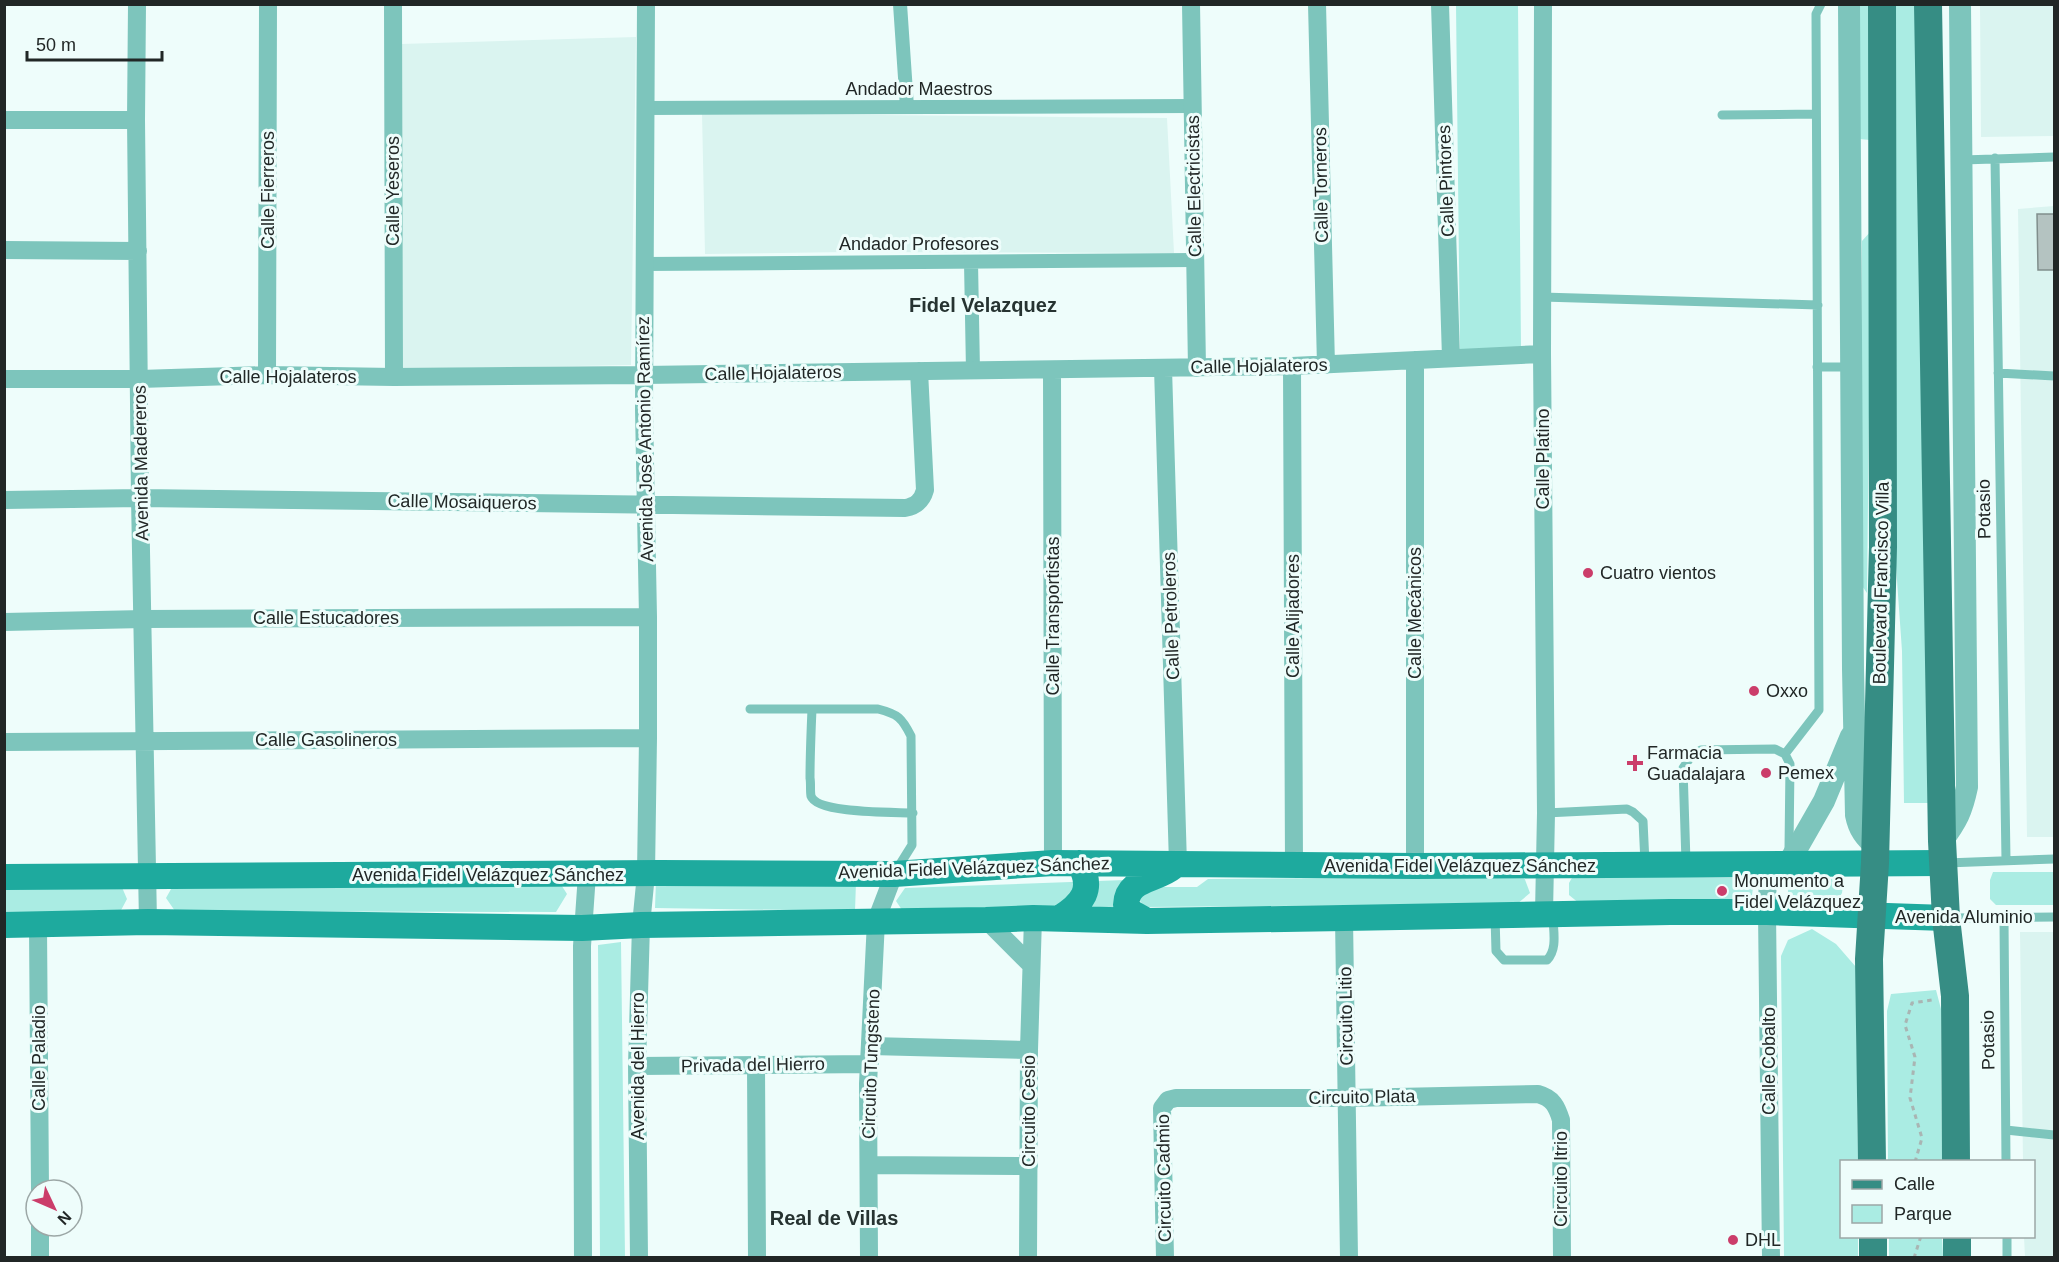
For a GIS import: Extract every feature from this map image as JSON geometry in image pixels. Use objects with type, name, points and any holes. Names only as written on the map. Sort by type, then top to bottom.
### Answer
[{"type":"main road","name":"Boulevard Francisco Villa","points":[[1872,1160],[1869,959],[1873,917],[1882,580],[1882,4]]},
{"type":"main road","points":[[1928,4],[1943,852],[1946,918],[1955,996],[1956,1160]]},
{"type":"main road","name":"Avenida Fidel Velázquez Sánchez","points":[[4,877],[894,874],[1053,863],[1294,866],[1778,864],[1875,855],[1943,852]]},
{"type":"main road","points":[[1060,918],[1074,909],[1084,894],[1086,878],[1079,863]]},
{"type":"main road","points":[[1147,921],[1131,912],[1126,905],[1130,889],[1136,884],[1166,873],[1178,864]]},
{"type":"main road","points":[[4,925],[148,922],[582,928],[1034,918],[1147,921],[1767,912],[1873,917]]},
{"type":"main road","name":"Avenida Aluminio","points":[[1873,917],[1946,918]]},
{"type":"main road","points":[[1873,1238],[1873,1257]]},
{"type":"main road","points":[[1957,1238],[1957,1257]]},
{"type":"street","name":"Avenida Madereros","points":[[137,4],[140,498],[148,922]]},
{"type":"street","name":"Calle Fierreros","points":[[267,375],[268,4]]},
{"type":"street","name":"Calle Yeseros","points":[[393,4],[394,377]]},
{"type":"street","name":"Avenida José Antonio Ramírez","points":[[646,4],[644,264],[648,617],[646,874]]},
{"type":"street","points":[[900,4],[907,107]]},
{"type":"street","name":"Calle Electricistas","points":[[1191,4],[1197,368]]},
{"type":"street","name":"Calle Torneros","points":[[1317,4],[1326,365]]},
{"type":"street","name":"Calle Pintores","points":[[1440,4],[1451,358]]},
{"type":"street","name":"Calle Platino","points":[[1543,4],[1542,354],[1545,866],[1549,914]]},
{"type":"street","points":[[1849,4],[1854,729],[1858,826],[1875,855]]},
{"type":"street","points":[[1943,852],[1962,809],[1967,787],[1960,4]]},
{"type":"street","name":"Andador Maestros","points":[[645,108],[1193,106]]},
{"type":"street","points":[[4,120],[136,120]]},
{"type":"street","points":[[1850,189],[1882,189]]},
{"type":"street","points":[[4,250],[138,251]]},
{"type":"street","name":"Andador Profesores","points":[[644,264],[1195,260]]},
{"type":"street","points":[[972,262],[973,371]]},
{"type":"street","name":"Calle Hojalateros","points":[[4,379],[140,379],[267,375],[394,377],[644,375],[1197,368],[1326,365],[1542,354]]},
{"type":"street","name":"Calle Mecánicos","points":[[1415,360],[1415,866]]},
{"type":"street","name":"Calle Alijadores","points":[[1292,366],[1294,866]]},
{"type":"street","name":"Calle Petroleros","points":[[1163,368],[1178,864]]},
{"type":"street","name":"Calle Transportistas","points":[[1052,370],[1053,863]]},
{"type":"street","name":"Calle Mosaiqueros","points":[[4,500],[140,498],[913,507],[919,502],[925,490],[919,371]]},
{"type":"street","name":"Calle Estucadores","points":[[4,622],[144,619],[648,617]]},
{"type":"street","points":[[1778,864],[1824,801],[1854,729]]},
{"type":"street","name":"Calle Gasolineros","points":[[4,742],[648,738]]},
{"type":"street","name":"Calle Cobalto","points":[[1771,1257],[1767,912],[1778,864]]},
{"type":"street","points":[[583,1257],[582,928],[587,874]]},
{"type":"street","name":"Avenida del Hierro","points":[[639,1257],[637,1066],[640,925],[646,874]]},
{"type":"street","name":"Circuito Tungsteno","points":[[869,1257],[870,1055],[876,921],[894,874]]},
{"type":"street","name":"Circuito Cesio","points":[[1029,1257],[1029,1050],[1034,918]]},
{"type":"street","name":"Circuito Litio","points":[[1344,918],[1349,1257]]},
{"type":"street","points":[[986,920],[1031,965]]},
{"type":"street","name":"Calle Paladio","points":[[38,926],[40,1178]]},
{"type":"street","name":"Privada del Hierro","points":[[637,1066],[756,1064],[870,1055],[1029,1050]]},
{"type":"street","points":[[756,1064],[757,1257]]},
{"type":"street","name":"Circuito Plata","points":[[1168,1100],[1176,1098],[1348,1098],[1538,1094],[1553,1101]]},
{"type":"street","name":"Circuito Cadmio","points":[[1165,1257],[1162,1108],[1168,1100]]},
{"type":"street","name":"Circuito Itrio","points":[[1553,1101],[1561,1120],[1562,1257]]},
{"type":"street","points":[[869,1165],[1029,1166]]},
{"type":"street","points":[[40,1238],[40,1257]]},
{"type":"lane","points":[[1785,754],[1819,710],[1816,14],[1821,4]]},
{"type":"lane","points":[[1722,115],[1816,114]]},
{"type":"lane","points":[[1962,160],[2055,157]]},
{"type":"lane","name":"Potasio","points":[[1995,158],[2006,860]]},
{"type":"lane","points":[[1542,297],[1818,305]]},
{"type":"lane","points":[[1817,367],[1851,367]]},
{"type":"lane","points":[[1998,373],[2055,376]]},
{"type":"lane","points":[[750,709],[878,709],[893,712],[904,722],[911,736],[912,845],[894,874]]},
{"type":"lane","points":[[812,709],[810,768],[811,796],[815,802],[824,807],[843,810],[913,813]]},
{"type":"lane","points":[[1687,865],[1683,825],[1683,768],[1690,758],[1701,750],[1775,749],[1785,754],[1790,764],[1778,864]]},
{"type":"lane","points":[[1546,813],[1627,809],[1633,812],[1643,821],[1646,865]]},
{"type":"lane","points":[[1943,852],[2006,860],[2055,859]]},
{"type":"lane","points":[[1495,916],[1496,951],[1499,956],[1504,960],[1547,960],[1553,949],[1549,914]]},
{"type":"lane","name":"Avenida Aluminio","points":[[1946,918],[2055,917]]},
{"type":"lane","name":"Potasio","points":[[2004,919],[2006,1160]]},
{"type":"lane","points":[[2006,1130],[2055,1135]]},
{"type":"lane","points":[[2007,1238],[2007,1257]]},
{"type":"path","points":[[1915,1160],[1922,1138],[1910,1098],[1915,1057],[1905,1025],[1912,1003],[1955,996]]},
{"type":"path","points":[[1914,1257],[1920,1238]]},
{"type":"shaded area","points":[[1980,5],[2054,5],[2054,136],[1981,137]]},
{"type":"shaded area","points":[[636,37],[631,365],[403,369],[401,44]]},
{"type":"shaded area","points":[[702,113],[1167,118],[1174,253],[705,254]]},
{"type":"shaded area","points":[[2054,206],[2054,837],[2027,837],[2018,209]]},
{"type":"shaded area","points":[[2020,932],[2054,932],[2054,1257],[2025,1257],[2024,1238],[2035,1238],[2035,1160],[2023,1160]]},
{"type":"green space","points":[[1456,5],[1518,5],[1521,349],[1460,350]]},
{"type":"green space","points":[[1858,5],[1869,5],[1870,140],[1859,139]]},
{"type":"green space","points":[[1890,5],[1918,5],[1928,803],[1904,803],[1902,651],[1893,524]]},
{"type":"green space","points":[[1871,231],[1867,593],[1860,583],[1862,241]]},
{"type":"green space","points":[[1993,872],[2054,872],[2054,905],[1996,905],[1990,899],[1990,880]]},
{"type":"green space","points":[[1573,876],[1745,878],[1753,888],[1752,895],[1739,905],[1580,904],[1569,895],[1569,883]]},
{"type":"green space","points":[[1524,877],[1530,893],[1517,904],[1145,907],[1135,895],[1141,887],[1197,887],[1208,879]]},
{"type":"green space","points":[[1796,878],[1836,879],[1843,885],[1842,893],[1836,903],[1797,907],[1788,900],[1788,886]]},
{"type":"green space","points":[[656,880],[856,882],[855,911],[655,908]]},
{"type":"green space","points":[[1125,880],[1118,909],[904,913],[896,901],[905,888]]},
{"type":"green space","points":[[175,882],[560,883],[567,894],[556,912],[175,911],[166,898]]},
{"type":"green space","points":[[121,885],[127,899],[119,914],[5,915],[4,886]]},
{"type":"green space","points":[[1812,929],[1836,944],[1856,967],[1858,1160],[1840,1160],[1840,1238],[1858,1238],[1858,1257],[1784,1257],[1781,956],[1788,940]]},
{"type":"green space","points":[[621,942],[625,1257],[600,1257],[598,945]]},
{"type":"green space","points":[[1936,990],[1941,1009],[1942,1160],[1888,1160],[1887,1011],[1891,994]]},
{"type":"green space","points":[[1889,1238],[1942,1238],[1943,1257],[1889,1257]]},
{"type":"building","points":[[2037,214],[2055,214],[2055,270],[2038,270]]},
{"type":"place","name":"Cuatro vientos","points":[[1588,573]]},
{"type":"place","name":"Oxxo","points":[[1754,691]]},
{"type":"place","name":"Farmacia Guadalajara","points":[[1635,763]]},
{"type":"place","name":"Pemex","points":[[1766,773]]},
{"type":"place","name":"Monumento a Fidel Velázquez","points":[[1722,891]]},
{"type":"place","name":"DHL","points":[[1733,1240]]},
{"type":"district","name":"Fidel Velazquez","points":[[983,305]]},
{"type":"district","name":"Real de Villas","points":[[834,1218]]}]
